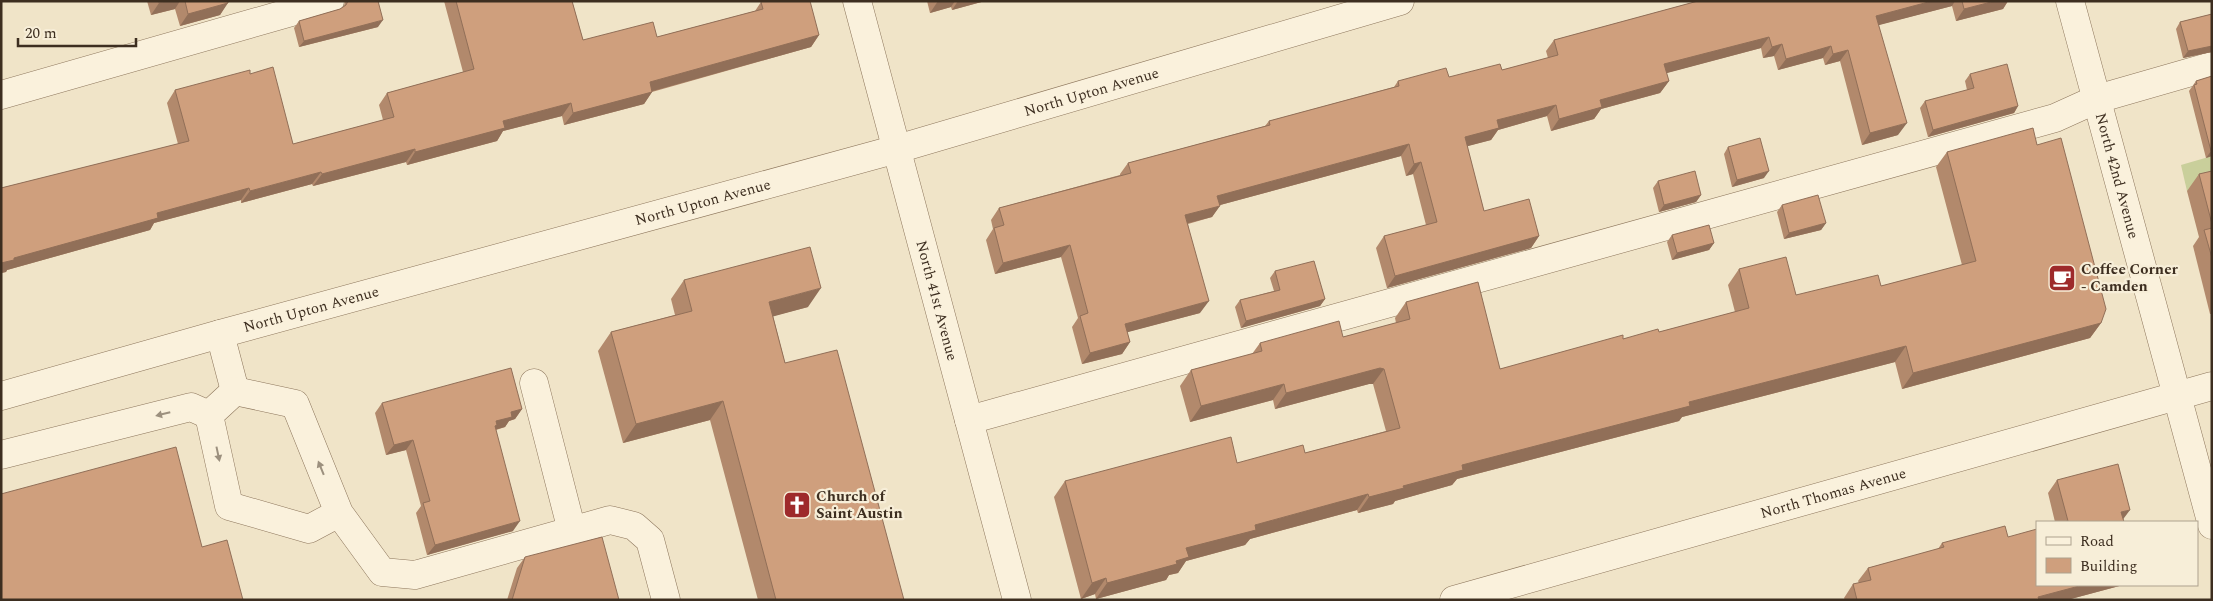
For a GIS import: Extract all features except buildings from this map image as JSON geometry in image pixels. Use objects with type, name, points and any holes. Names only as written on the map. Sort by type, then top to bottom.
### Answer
[{"type":"street","points":[[1,95],[330,1]]},
{"type":"street","name":"North 41st Avenue","points":[[857,1],[1017,600]]},
{"type":"street","name":"North Upton Avenue","points":[[1,396],[220,334],[897,149],[1400,1]]},
{"type":"street","name":"North 42nd Avenue","points":[[2070,1],[2212,525]]},
{"type":"street","points":[[969,420],[2055,118],[2096,98],[2212,66]]},
{"type":"street","points":[[220,334],[235,391]]},
{"type":"street","points":[[534,383],[572,531]]},
{"type":"street","name":"North Thomas Avenue","points":[[1454,600],[2212,386]]},
{"type":"street","points":[[209,415],[235,391]]},
{"type":"street","points":[[235,391],[295,404],[339,513],[382,572],[415,575],[610,520],[634,526],[650,540],[666,600]]},
{"type":"street","points":[[1,454],[191,407],[209,415]]},
{"type":"street","points":[[209,415],[229,506],[309,529],[339,513]]},
{"type":"green space","points":[[2212,156],[2212,184],[2187,191],[2181,165]]},
{"type":"place","name":"Coffee Corner - Camden","points":[[2062,278]]},
{"type":"place","name":"Church of Saint Austin","points":[[797,505]]}]
